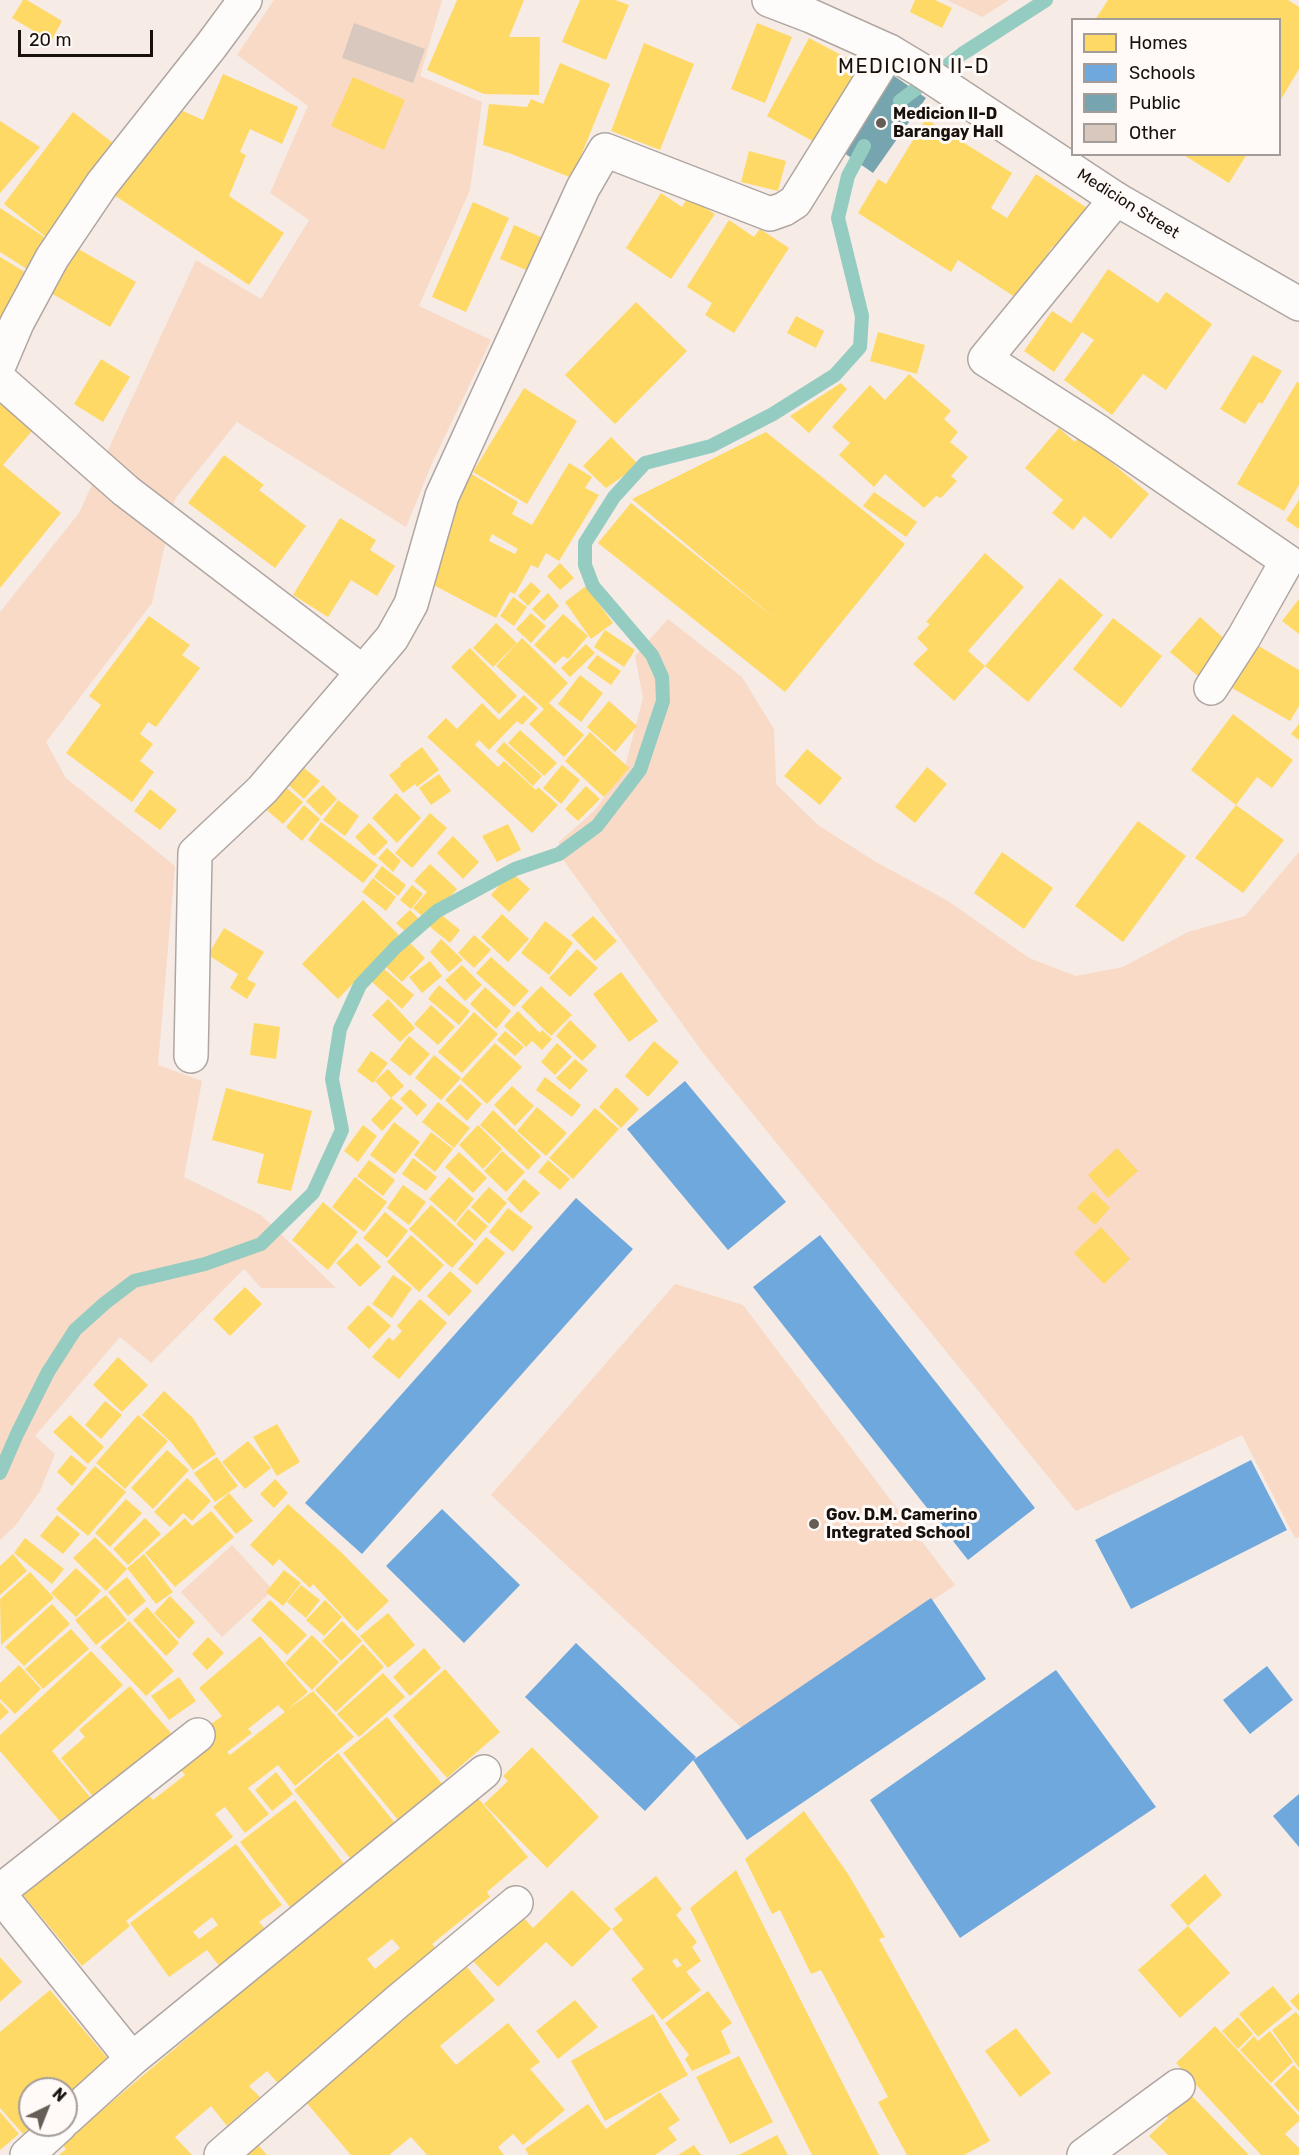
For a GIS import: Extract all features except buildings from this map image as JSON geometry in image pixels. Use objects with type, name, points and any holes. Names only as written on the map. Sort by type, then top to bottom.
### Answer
[{"type":"street","points":[[0,363],[17,323],[52,258],[102,184],[245,0]]},
{"type":"street","name":"Medicion Street","points":[[769,0],[811,15],[889,51],[963,96],[1116,199],[1299,304]]},
{"type":"street","points":[[191,1056],[195,853],[262,790],[392,638],[411,604],[442,496],[583,188],[605,150],[770,214],[795,202],[889,51]]},
{"type":"street","points":[[1116,199],[985,358],[1099,432],[1287,561],[1244,637],[1211,688]]},
{"type":"street","points":[[0,380],[126,491],[363,672]]},
{"type":"street","points":[[0,1891],[198,1735]]},
{"type":"street","points":[[78,2108],[132,2060],[484,1772]]},
{"type":"street","points":[[0,1896],[132,2060]]},
{"type":"street","points":[[221,2155],[397,2002],[516,1903]]},
{"type":"street","points":[[1084,2155],[1178,2086]]},
{"type":"street","points":[[27,2155],[47,2137]]},
{"type":"shaded area","points":[[274,0],[442,0],[420,76],[482,102],[470,190],[419,306],[491,340],[433,461],[406,527],[237,422],[175,499],[152,603],[46,742],[66,778],[175,866],[158,1065],[202,1081],[184,1177],[261,1215],[336,1288],[261,1288],[244,1269],[151,1363],[120,1337],[35,1436],[55,1454],[40,1491],[15,1526],[0,1540],[0,612],[79,513],[196,260],[261,299],[309,220],[270,193],[308,106],[237,55]]},
{"type":"shaded area","points":[[947,0],[1009,0],[982,17]]},
{"type":"shaded area","points":[[668,619],[742,677],[774,729],[776,784],[818,825],[876,862],[948,901],[1029,958],[1076,976],[1123,967],[1188,932],[1245,916],[1299,852],[1299,1537],[1295,1538],[1242,1435],[1076,1511],[704,1054],[559,854],[559,842],[595,810],[624,770],[643,698],[635,656]]},
{"type":"shaded area","points":[[675,1284],[743,1305],[955,1585],[745,1731],[491,1495]]},
{"type":"shaded area","points":[[232,1545],[273,1590],[222,1637],[181,1592]]},
{"type":"waterway","points":[[900,101],[962,54],[1046,0]]},
{"type":"waterway","points":[[0,1473],[48,1372],[75,1330],[105,1303],[134,1281],[205,1264],[261,1244],[313,1193],[342,1130],[332,1079],[340,1029],[360,985],[396,947],[437,911],[515,869],[559,854],[597,826],[640,770],[663,701],[662,677],[652,655],[593,586],[585,565],[585,543],[614,497],[645,463],[711,446],[773,414],[835,375],[860,347],[862,316],[838,218],[848,176],[864,146]]},
{"type":"place","name":"Medicion II-D Barangay Hall","points":[[881,123]]},
{"type":"place","name":"Gov. D.M. Camerino Integrated School","points":[[814,1524]]},
{"type":"district","name":"MEDICION II-D","points":[[914,67]]}]
